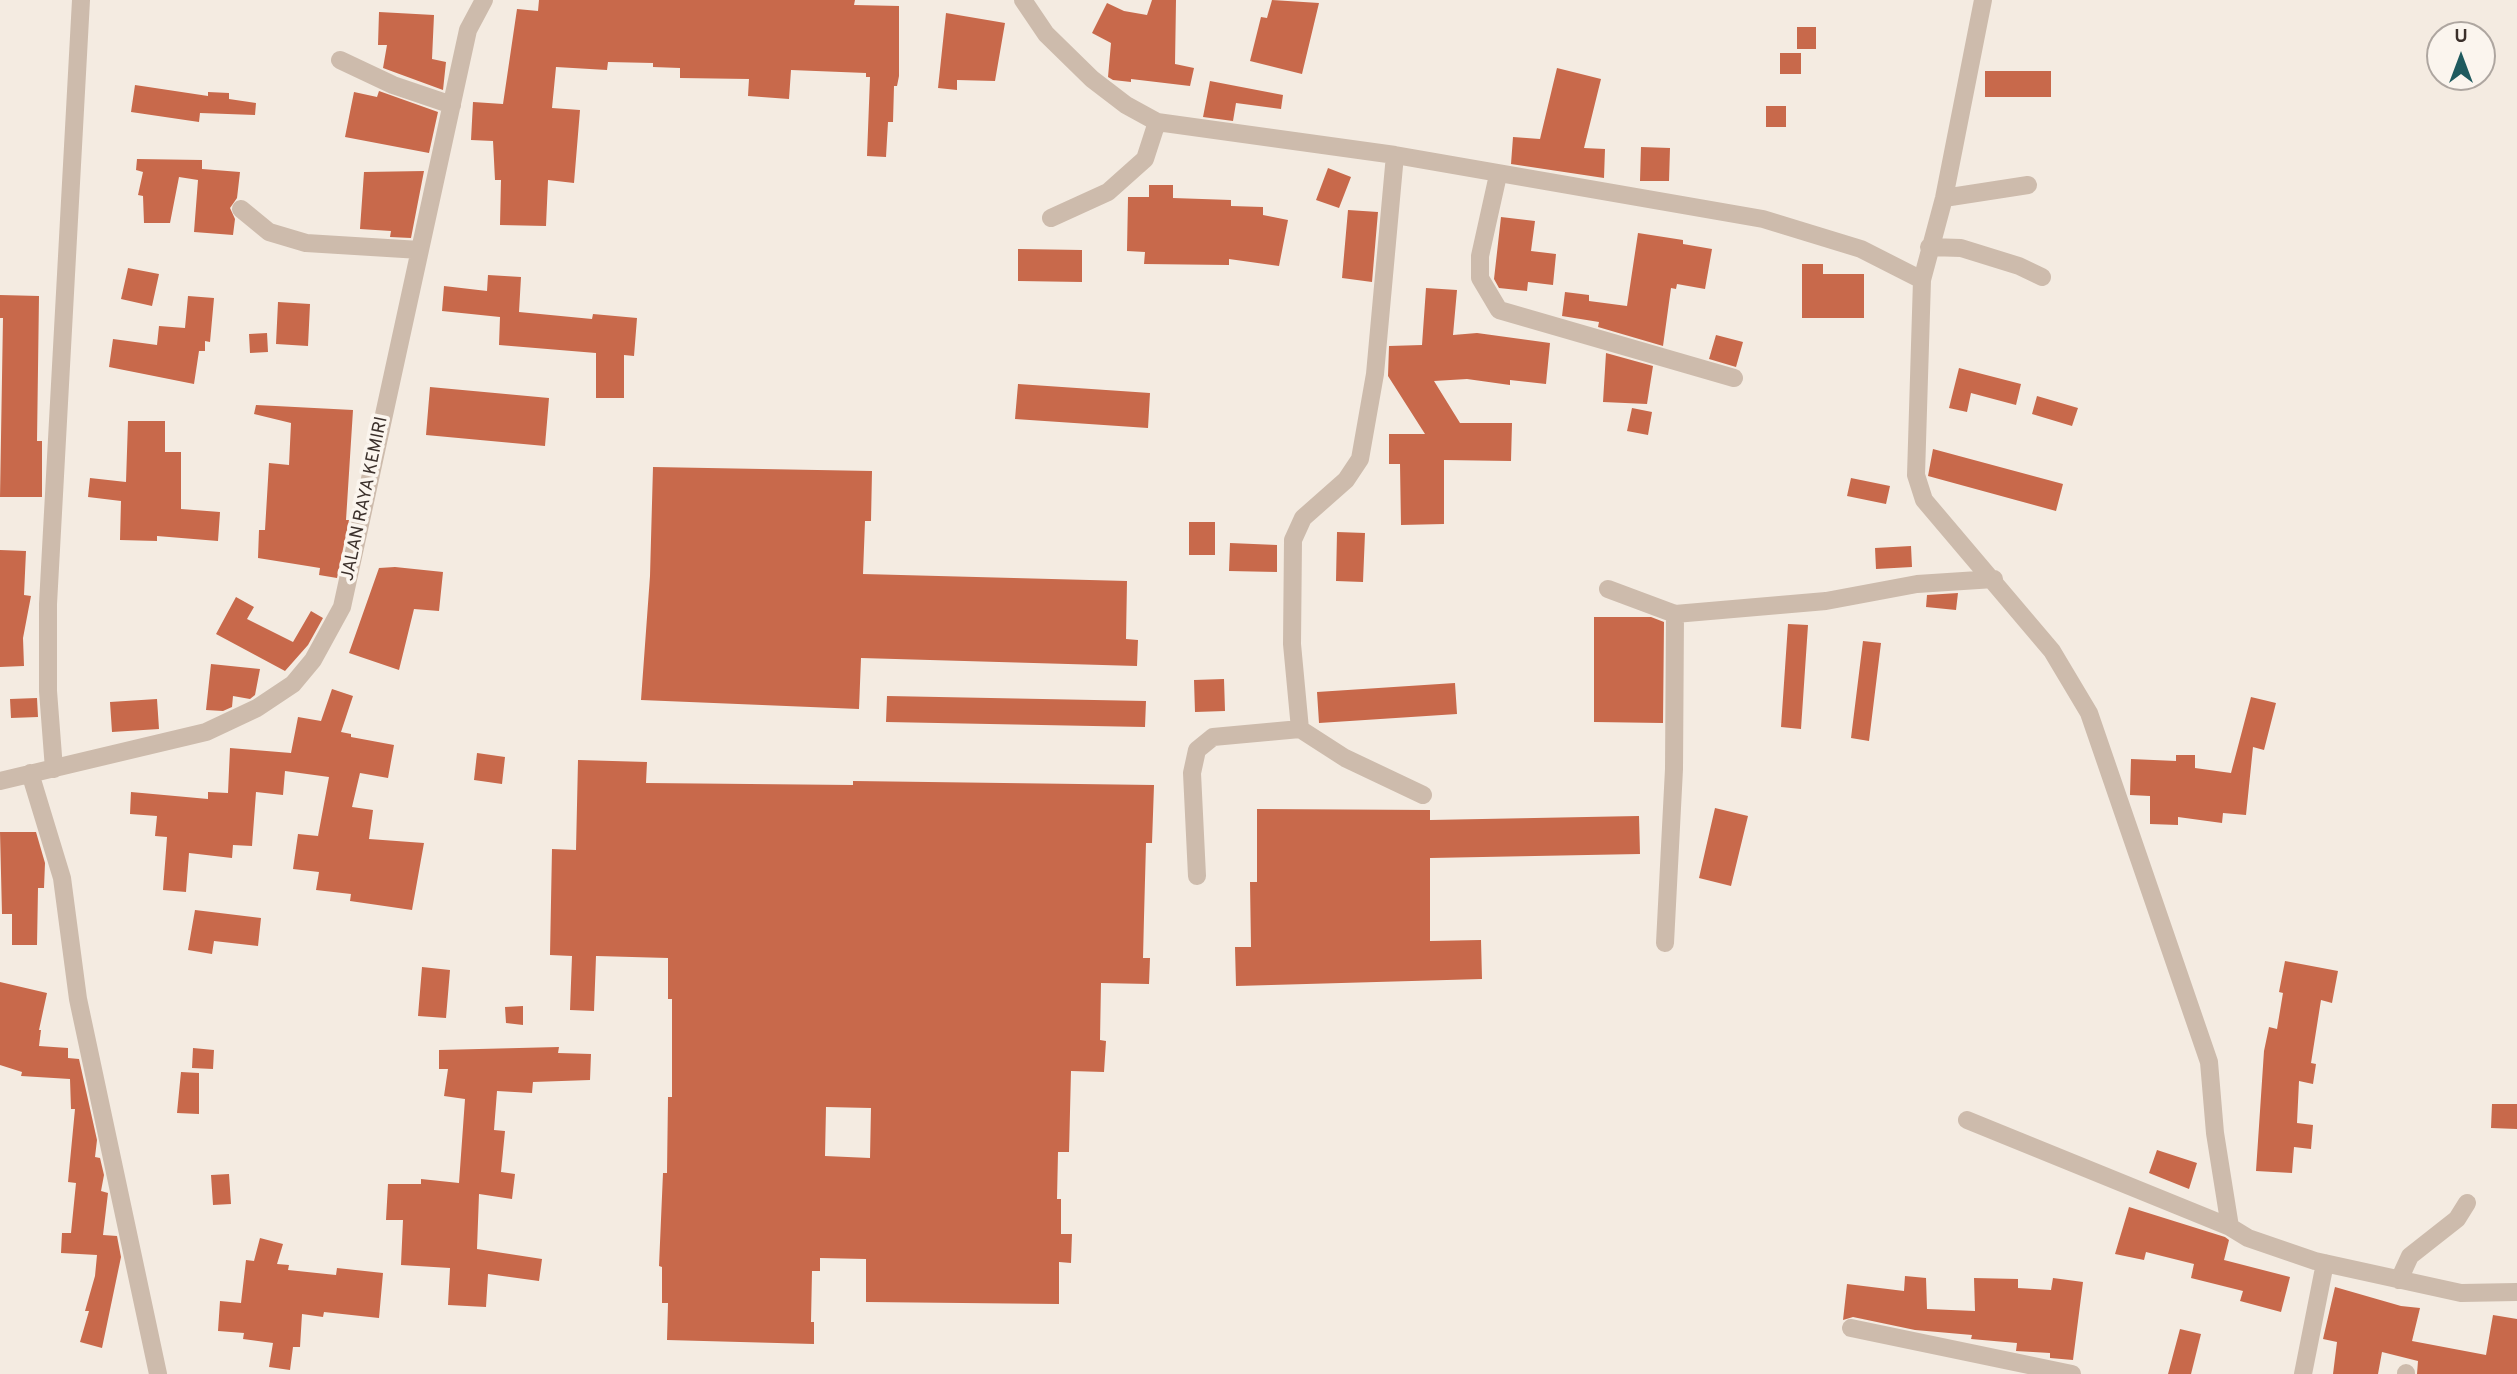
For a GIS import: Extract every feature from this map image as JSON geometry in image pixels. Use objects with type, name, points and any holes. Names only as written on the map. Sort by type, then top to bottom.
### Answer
[{"type":"street","points":[[54,769],[48,691],[48,604],[81,0]]},
{"type":"street","name":"JALAN RAYA KEMIRI","points":[[0,781],[206,732],[257,708],[293,684],[313,660],[342,607],[468,30],[484,0]]},
{"type":"street","points":[[1023,0],[1046,34],[1092,79],[1126,105],[1157,122],[1395,155],[1763,219],[1861,249],[1922,281]]},
{"type":"street","points":[[1983,0],[1944,198],[1922,281],[1916,475],[1924,500],[2052,650],[2089,713],[2209,1062],[2215,1133],[2230,1227]]},
{"type":"street","points":[[340,60],[393,85],[452,105]]},
{"type":"street","points":[[1051,218],[1108,191],[1145,159],[1157,122]]},
{"type":"street","points":[[1300,729],[1292,644],[1293,540],[1303,518],[1346,480],[1360,459],[1375,374],[1395,155]]},
{"type":"street","points":[[1498,175],[1480,256],[1480,278],[1499,310],[1734,378]]},
{"type":"street","points":[[1944,198],[2028,185]]},
{"type":"street","points":[[241,209],[269,232],[306,243],[420,250]]},
{"type":"street","points":[[1929,247],[1961,248],[2019,266],[2042,277]]},
{"type":"street","points":[[1608,589],[1675,614],[1826,601],[1917,584],[1994,579]]},
{"type":"street","points":[[1665,943],[1674,769],[1675,614]]},
{"type":"street","points":[[1196,876],[1192,772],[1197,750],[1213,737],[1300,729],[1345,758],[1423,795]]},
{"type":"street","points":[[30,773],[62,878],[78,999],[158,1374]]},
{"type":"street","points":[[1967,1120],[2230,1227],[2248,1238],[2325,1263],[2461,1293],[2517,1292]]},
{"type":"street","points":[[2399,1280],[2410,1256],[2457,1219],[2467,1203]]},
{"type":"street","points":[[2303,1374],[2325,1263]]},
{"type":"street","points":[[1851,1328],[2072,1374]]},
{"type":"building","points":[[539,0],[855,0],[854,5],[899,6],[899,76],[897,86],[894,86],[893,122],[888,122],[886,157],[867,156],[870,77],[866,77],[866,73],[791,70],[789,99],[748,96],[749,79],[680,78],[680,68],[653,67],[653,63],[608,62],[607,70],[556,67],[552,108],[580,110],[574,183],[548,180],[546,226],[500,225],[501,180],[495,180],[493,141],[471,140],[473,102],[503,104],[517,9],[538,11]]},
{"type":"building","points":[[1152,0],[1176,0],[1175,64],[1194,68],[1190,86],[1131,79],[1131,82],[1108,77],[1111,43],[1092,33],[1107,3],[1124,11],[1147,15]]},
{"type":"building","points":[[1272,0],[1319,3],[1302,74],[1250,61],[1261,17],[1267,18]]},
{"type":"building","points":[[379,12],[434,15],[432,59],[446,62],[443,90],[383,68],[387,45],[378,45]]},
{"type":"building","points":[[946,13],[1005,23],[995,81],[957,80],[957,90],[938,88]]},
{"type":"building","points":[[1797,27],[1816,27],[1816,49],[1797,49]]},
{"type":"building","points":[[1780,53],[1801,53],[1801,74],[1780,74]]},
{"type":"building","points":[[1557,68],[1601,79],[1584,148],[1605,149],[1604,178],[1511,164],[1513,137],[1540,139]]},
{"type":"building","points":[[1985,71],[2051,71],[2051,97],[1985,97]]},
{"type":"building","points":[[1210,81],[1283,95],[1281,109],[1236,103],[1233,121],[1203,117]]},
{"type":"building","points":[[135,85],[208,96],[208,92],[229,93],[229,99],[256,103],[255,115],[200,113],[199,122],[131,112]]},
{"type":"building","points":[[379,91],[438,112],[429,153],[345,137],[354,92],[377,97]]},
{"type":"building","points":[[1766,106],[1786,106],[1786,127],[1766,127]]},
{"type":"building","points":[[1641,147],[1670,148],[1669,181],[1640,181]]},
{"type":"building","points":[[137,159],[202,160],[202,169],[240,172],[237,198],[230,208],[235,219],[233,235],[194,232],[198,180],[179,177],[170,223],[144,223],[143,196],[138,195],[143,172],[136,170]]},
{"type":"building","points":[[1328,168],[1351,177],[1339,208],[1316,200]]},
{"type":"building","points":[[424,171],[411,238],[390,237],[391,231],[360,229],[364,172]]},
{"type":"building","points":[[1149,185],[1173,185],[1173,198],[1231,200],[1231,206],[1263,207],[1263,215],[1288,220],[1279,266],[1229,259],[1229,265],[1144,264],[1145,252],[1127,251],[1128,197],[1149,197]]},
{"type":"building","points":[[1348,210],[1378,212],[1372,282],[1342,278]]},
{"type":"building","points":[[1501,217],[1535,221],[1531,251],[1556,254],[1553,285],[1528,282],[1527,291],[1499,288],[1494,279]]},
{"type":"building","points":[[1638,233],[1683,240],[1683,244],[1712,249],[1705,289],[1677,284],[1676,289],[1671,288],[1663,346],[1598,327],[1599,322],[1562,316],[1565,292],[1589,295],[1589,301],[1627,306]]},
{"type":"building","points":[[1018,249],[1082,250],[1082,282],[1018,281]]},
{"type":"building","points":[[1802,264],[1823,264],[1823,274],[1864,274],[1864,318],[1802,318]]},
{"type":"building","points":[[128,268],[159,274],[152,306],[121,299]]},
{"type":"building","points":[[488,275],[521,277],[519,312],[592,319],[593,314],[637,318],[634,356],[624,355],[624,398],[596,398],[596,353],[499,345],[500,317],[442,311],[444,286],[487,291]]},
{"type":"building","points":[[1426,288],[1457,290],[1453,335],[1477,333],[1550,343],[1546,384],[1510,380],[1510,385],[1467,379],[1434,381],[1460,423],[1512,423],[1511,461],[1444,460],[1444,524],[1401,525],[1400,464],[1389,464],[1389,434],[1425,434],[1388,376],[1389,346],[1422,345]]},
{"type":"building","points":[[0,295],[39,296],[37,441],[42,441],[42,497],[0,497],[3,318],[0,318]]},
{"type":"building","points":[[188,296],[214,298],[210,342],[205,341],[205,351],[199,351],[194,384],[109,367],[113,339],[157,345],[159,326],[185,328]]},
{"type":"building","points":[[278,302],[310,304],[308,346],[276,344]]},
{"type":"building","points":[[267,333],[268,352],[250,353],[249,334]]},
{"type":"building","points":[[1716,335],[1743,342],[1736,367],[1709,359]]},
{"type":"building","points":[[1606,353],[1653,366],[1647,404],[1603,402]]},
{"type":"building","points":[[1959,368],[2021,384],[2016,405],[1971,393],[1967,412],[1949,408]]},
{"type":"building","points":[[1018,384],[1150,393],[1148,428],[1015,419]]},
{"type":"building","points":[[430,387],[549,398],[545,446],[426,435]]},
{"type":"building","points":[[2037,396],[2078,408],[2072,426],[2032,414]]},
{"type":"building","points":[[256,405],[353,410],[346,520],[349,520],[337,578],[319,575],[320,568],[258,558],[259,530],[265,530],[269,463],[289,465],[291,423],[254,414]]},
{"type":"building","points":[[1632,408],[1652,412],[1648,435],[1627,431]]},
{"type":"building","points":[[128,421],[165,421],[165,452],[181,452],[181,509],[220,512],[218,541],[157,536],[157,541],[120,540],[121,501],[88,497],[90,478],[126,482]]},
{"type":"building","points":[[1933,449],[2063,484],[2056,511],[1928,476]]},
{"type":"building","points":[[653,467],[872,471],[871,521],[865,521],[863,574],[1127,581],[1126,639],[1138,640],[1137,666],[861,658],[859,709],[641,700],[650,576]]},
{"type":"building","points":[[1851,478],[1890,486],[1886,504],[1847,496]]},
{"type":"building","points":[[1189,522],[1215,522],[1215,555],[1189,555]]},
{"type":"building","points":[[1337,532],[1365,533],[1363,582],[1336,581]]},
{"type":"building","points":[[1230,543],[1277,545],[1277,572],[1229,571]]},
{"type":"building","points":[[1911,546],[1912,567],[1876,569],[1875,548]]},
{"type":"building","points":[[0,550],[26,551],[24,595],[31,596],[23,638],[24,666],[0,667]]},
{"type":"building","points":[[379,568],[443,572],[439,611],[414,609],[399,670],[349,653]]},
{"type":"building","points":[[1958,593],[1956,610],[1926,607],[1927,595]]},
{"type":"building","points":[[236,597],[254,607],[247,619],[293,642],[311,611],[323,618],[308,645],[285,671],[216,634]]},
{"type":"building","points":[[1594,617],[1651,617],[1664,622],[1663,723],[1594,722]]},
{"type":"building","points":[[1788,624],[1808,625],[1801,729],[1781,727]]},
{"type":"building","points":[[1863,641],[1881,643],[1869,741],[1851,738]]},
{"type":"building","points":[[211,664],[260,669],[255,695],[250,699],[233,696],[232,707],[223,711],[206,710]]},
{"type":"building","points":[[1224,679],[1225,711],[1195,712],[1194,680]]},
{"type":"building","points":[[1455,683],[1457,714],[1319,723],[1317,692]]},
{"type":"building","points":[[332,689],[353,696],[341,732],[351,734],[351,737],[394,745],[388,778],[360,773],[352,807],[373,810],[369,839],[424,843],[412,910],[350,901],[351,894],[316,890],[319,872],[293,869],[298,834],[318,836],[329,777],[285,771],[283,795],[256,792],[252,846],[233,845],[232,858],[189,853],[186,892],[163,890],[167,837],[155,836],[157,816],[130,814],[131,792],[208,799],[208,792],[228,793],[230,748],[291,753],[298,717],[321,721]]},
{"type":"building","points":[[887,696],[1146,701],[1145,727],[886,722]]},
{"type":"building","points":[[2251,697],[2276,703],[2264,750],[2253,747],[2246,815],[2223,813],[2222,823],[2178,817],[2178,825],[2150,824],[2150,796],[2130,795],[2131,759],[2176,761],[2176,755],[2195,755],[2195,768],[2231,773]]},
{"type":"building","points":[[37,698],[38,717],[11,718],[10,699]]},
{"type":"building","points":[[157,699],[159,729],[112,732],[110,702]]},
{"type":"building","points":[[477,753],[505,757],[502,784],[474,780]]},
{"type":"building","points":[[578,760],[647,762],[646,783],[853,785],[853,781],[1154,785],[1152,843],[1146,843],[1144,917],[1143,958],[1150,958],[1149,984],[1101,983],[1100,1040],[1106,1041],[1104,1072],[1071,1071],[1069,1152],[1058,1152],[1057,1199],[1061,1199],[1061,1234],[1072,1234],[1071,1263],[1059,1262],[1059,1304],[866,1302],[866,1259],[820,1258],[820,1271],[812,1271],[811,1322],[814,1322],[814,1344],[667,1340],[668,1303],[662,1303],[662,1267],[659,1266],[663,1173],[667,1173],[668,1097],[672,1097],[672,999],[668,999],[668,958],[596,956],[594,1011],[570,1010],[572,956],[550,955],[552,849],[576,850]],"holes":[[[826,1107],[871,1108],[870,1158],[825,1156]]]},
{"type":"building","points":[[1715,808],[1748,816],[1731,886],[1699,878]]},
{"type":"building","points":[[1257,809],[1430,810],[1430,820],[1639,816],[1640,854],[1430,858],[1430,941],[1481,940],[1482,979],[1236,986],[1235,947],[1251,947],[1250,882],[1257,882]]},
{"type":"building","points":[[0,832],[36,832],[45,863],[44,888],[38,888],[37,945],[12,945],[12,914],[2,914]]},
{"type":"building","points":[[195,910],[261,918],[258,946],[214,941],[212,954],[188,950]]},
{"type":"building","points":[[2285,961],[2338,971],[2332,1003],[2321,1000],[2311,1063],[2316,1064],[2313,1084],[2299,1081],[2297,1123],[2313,1125],[2311,1149],[2294,1147],[2292,1173],[2256,1171],[2264,1051],[2269,1027],[2277,1029],[2283,993],[2279,992]]},
{"type":"building","points":[[422,967],[450,970],[446,1018],[418,1016]]},
{"type":"building","points":[[0,982],[47,993],[39,1030],[39,1046],[68,1048],[68,1058],[79,1059],[97,1140],[95,1157],[100,1158],[104,1175],[101,1191],[108,1193],[103,1235],[117,1236],[121,1257],[102,1348],[80,1342],[89,1311],[85,1311],[95,1276],[97,1255],[61,1253],[62,1233],[71,1233],[76,1183],[68,1182],[75,1109],[71,1109],[70,1079],[21,1076],[22,1072],[0,1065]]},
{"type":"building","points":[[523,1006],[523,1025],[506,1023],[505,1007]]},
{"type":"building","points":[[559,1047],[558,1053],[591,1054],[590,1080],[533,1082],[532,1093],[497,1091],[494,1130],[505,1131],[501,1172],[515,1174],[512,1199],[479,1194],[477,1249],[542,1259],[539,1281],[488,1274],[486,1307],[448,1305],[450,1268],[401,1265],[403,1220],[386,1220],[388,1184],[421,1184],[421,1179],[459,1183],[465,1099],[444,1096],[448,1069],[439,1069],[439,1050]]},
{"type":"building","points":[[193,1048],[214,1050],[213,1069],[192,1068]]},
{"type":"building","points":[[181,1072],[199,1073],[199,1114],[177,1113]]},
{"type":"building","points":[[2492,1104],[2517,1104],[2517,1129],[2491,1128]]},
{"type":"building","points":[[2157,1150],[2197,1163],[2189,1189],[2149,1173]]},
{"type":"building","points":[[229,1174],[231,1204],[213,1205],[211,1175]]},
{"type":"building","points":[[2129,1207],[2225,1237],[2229,1240],[2224,1260],[2290,1277],[2281,1312],[2240,1301],[2243,1291],[2191,1278],[2194,1264],[2146,1252],[2144,1260],[2115,1254]]},
{"type":"building","points":[[260,1238],[283,1244],[277,1264],[289,1265],[288,1270],[336,1275],[337,1268],[383,1273],[379,1318],[324,1312],[323,1317],[302,1314],[300,1347],[293,1347],[290,1370],[269,1367],[273,1343],[243,1339],[244,1333],[218,1331],[220,1301],[241,1303],[246,1260],[254,1261]]},
{"type":"building","points":[[1905,1276],[1926,1278],[1927,1309],[1975,1311],[1974,1278],[2018,1279],[2018,1288],[2051,1290],[2053,1278],[2083,1282],[2073,1360],[2050,1358],[2050,1353],[2016,1351],[2017,1343],[1971,1339],[1972,1335],[1915,1330],[1853,1317],[1843,1320],[1847,1284],[1904,1291]]},
{"type":"building","points":[[2335,1287],[2401,1306],[2420,1308],[2412,1341],[2486,1355],[2493,1315],[2517,1319],[2517,1374],[2417,1374],[2418,1361],[2382,1352],[2378,1374],[2333,1374],[2337,1342],[2323,1339]]},
{"type":"building","points":[[2180,1329],[2201,1334],[2191,1374],[2168,1374]]}]
